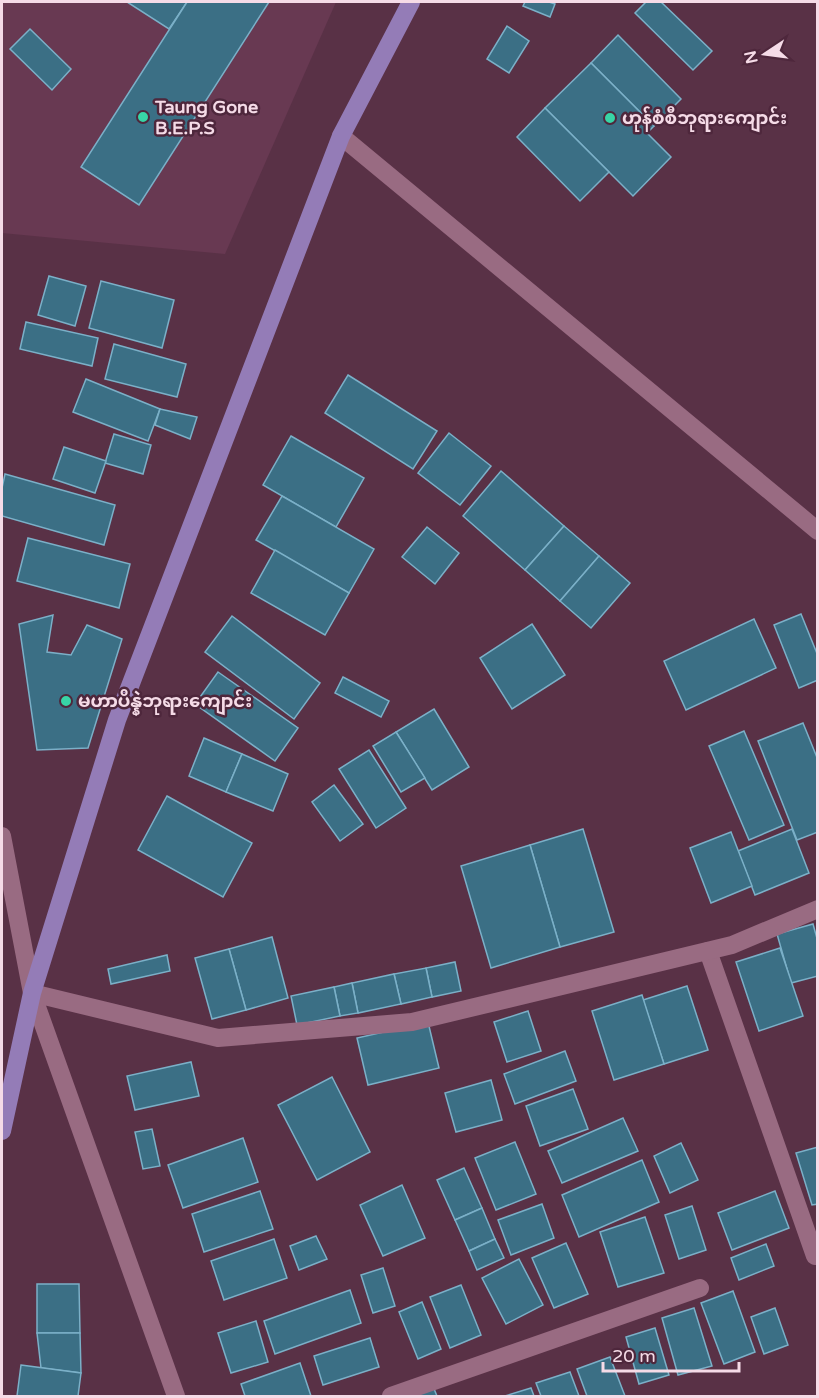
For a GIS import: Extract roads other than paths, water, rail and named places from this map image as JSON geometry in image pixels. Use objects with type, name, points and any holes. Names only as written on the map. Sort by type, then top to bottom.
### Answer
[{"type":"main road","points":[[2,1131],[32,993],[117,720],[340,136],[411,2]]},
{"type":"street","points":[[340,136],[818,531]]},
{"type":"street","points":[[2,836],[32,993],[176,1396]]},
{"type":"street","points":[[32,993],[218,1038],[412,1022],[732,945],[818,909]]},
{"type":"street","points":[[708,951],[814,1256]]},
{"type":"street","points":[[391,1396],[700,1288]]},
{"type":"place","name":"Taung Gone B.E.P.S","points":[[143,117]]},
{"type":"place","name":"ဟုန်စံစီဘုရားကျောင်း","points":[[610,118]]},
{"type":"place","name":"မဟာပိန္နဲဘုရားကျောင်း","points":[[66,701]]}]
